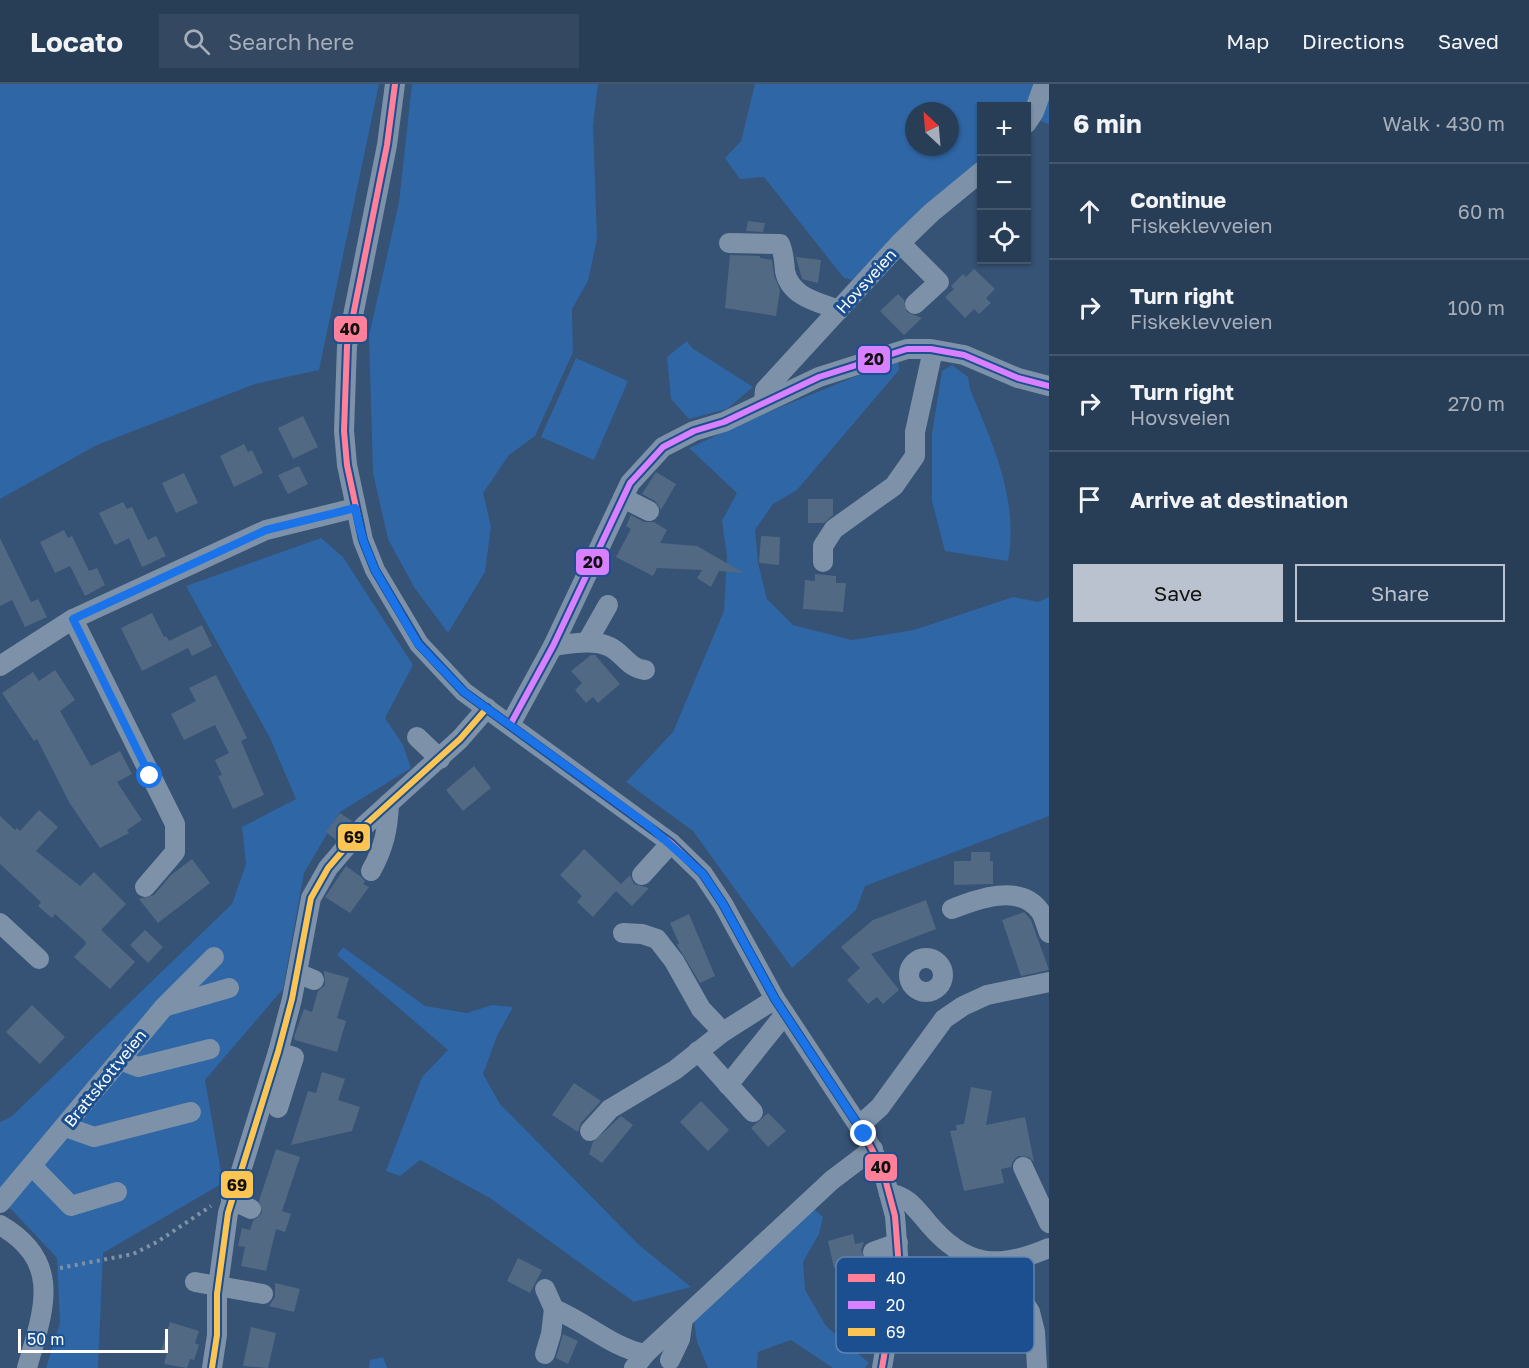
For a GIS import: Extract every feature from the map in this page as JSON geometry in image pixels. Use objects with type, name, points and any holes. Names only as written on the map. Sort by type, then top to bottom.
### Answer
[{"type":"street","points":[[395,84],[387,145],[347,346],[344,431],[355,508],[363,540],[375,570],[418,644],[464,692],[671,843],[713,888],[780,1006],[873,1149],[889,1193],[898,1243],[898,1257]]},
{"type":"street","points":[[1031,116],[1044,84]]},
{"type":"street","name":"Hovsveien","points":[[764,401],[765,390],[900,243],[977,174]]},
{"type":"street","points":[[729,243],[780,244],[785,256],[786,273],[792,288],[806,298],[839,310]]},
{"type":"street","points":[[900,243],[939,282],[915,304]]},
{"type":"street","points":[[510,725],[553,646],[637,472],[663,447],[693,431],[724,422],[812,380],[907,349],[964,355],[1018,378],[1049,386]]},
{"type":"street","points":[[823,562],[823,546],[834,529],[894,486],[915,456],[915,432],[933,350]]},
{"type":"street","points":[[794,359],[801,371],[812,380]]},
{"type":"street","points":[[623,498],[650,511]]},
{"type":"street","points":[[0,666],[73,619],[266,530],[355,508]]},
{"type":"street","points":[[586,642],[608,605]]},
{"type":"street","points":[[73,619],[175,824],[175,852],[145,887]]},
{"type":"street","points":[[553,646],[586,642],[609,647],[634,668],[645,669]]},
{"type":"street","points":[[212,1368],[217,1335],[218,1284],[233,1193],[278,1052],[306,976],[311,898],[317,884],[346,847],[389,802],[440,759],[486,708]]},
{"type":"street","points":[[417,737],[440,759]]},
{"type":"street","points":[[371,871],[383,849],[388,826],[389,802]]},
{"type":"street","points":[[642,875],[671,843]]},
{"type":"street","points":[[952,909],[1001,894],[1027,901],[1040,910],[1049,933]]},
{"type":"street","points":[[0,923],[39,959]]},
{"type":"street","points":[[623,933],[642,934],[657,939],[674,962],[701,1009],[723,1032]]},
{"type":"street","name":"Brattskottveien","points":[[0,1203],[165,1007],[214,957]]},
{"type":"street","points":[[859,1126],[880,1107],[944,1019],[963,1006],[987,995],[1049,982]]},
{"type":"street","points":[[165,1007],[229,988]]},
{"type":"street","points":[[932,990],[944,1019]]},
{"type":"street","points":[[590,1131],[610,1109],[675,1070],[723,1032],[780,1006]]},
{"type":"street","points":[[728,1085],[780,1006]]},
{"type":"street","points":[[120,1060],[138,1067],[210,1049]]},
{"type":"street","points":[[698,1051],[753,1112]]},
{"type":"street","points":[[278,1052],[294,1057],[278,1108]]},
{"type":"street","points":[[66,1127],[94,1137],[191,1112]]},
{"type":"street","points":[[554,1309],[576,1318],[639,1361],[832,1180],[873,1149]]},
{"type":"street","points":[[32,1166],[71,1206],[117,1192]]},
{"type":"street","points":[[1023,1167],[1049,1223]]},
{"type":"street","points":[[233,1193],[251,1209]]},
{"type":"street","points":[[889,1193],[903,1196],[937,1234],[970,1257]]},
{"type":"street","points":[[0,1225],[34,1255],[43,1274],[44,1305],[27,1368]]},
{"type":"street","points":[[873,1252],[898,1243]]},
{"type":"street","points":[[1022,1257],[1049,1248]]},
{"type":"street","points":[[195,1282],[218,1284],[263,1294]]},
{"type":"street","points":[[545,1289],[554,1309],[545,1354]]},
{"type":"street","points":[[670,1359],[680,1340],[683,1319]]},
{"type":"street","points":[[1034,1328],[1037,1368]]},
{"type":"street","points":[[882,1368],[885,1353]]},
{"type":"path","points":[[43,1274],[91,1260],[116,1259],[133,1254],[158,1242],[233,1193]]},
{"type":"shaded area","points":[[0,84],[379,84],[319,370],[255,384],[97,445],[0,499]]},
{"type":"shaded area","points":[[412,84],[598,84],[593,125],[597,239],[588,281],[572,309],[573,352],[535,436],[509,455],[483,493],[491,526],[485,572],[448,633],[414,587],[388,539],[373,473],[369,336],[399,202]]},
{"type":"shaded area","points":[[755,84],[1049,84],[1049,124],[1031,117],[1031,102],[977,102],[977,162],[933,201],[852,280],[844,278],[764,177],[740,179],[725,158],[741,141]]},
{"type":"shaded area","points":[[687,341],[692,348],[753,387],[727,409],[689,419],[671,399],[667,357]]},
{"type":"shaded area","points":[[576,358],[628,381],[594,460],[541,437]]},
{"type":"shaded area","points":[[898,359],[899,370],[797,490],[773,504],[755,530],[758,563],[767,599],[793,625],[852,640],[914,630],[1013,597],[1038,602],[1049,597],[1049,816],[865,886],[856,910],[792,968],[693,831],[626,782],[673,732],[724,611],[727,556],[722,521],[737,493],[689,448],[754,418]]},
{"type":"shaded area","points":[[952,365],[968,377],[970,389],[1002,473],[1010,516],[1008,561],[945,551],[932,501],[932,434],[942,371]]},
{"type":"shaded area","points":[[321,538],[343,557],[413,665],[385,718],[403,745],[411,768],[340,812],[304,873],[283,989],[205,1080],[223,1183],[103,1253],[98,1368],[46,1368],[60,1323],[57,1258],[12,1210],[0,1203],[0,1122],[11,1117],[232,904],[246,864],[242,827],[296,799],[270,738],[186,586]]},
{"type":"shaded area","points":[[343,947],[425,1006],[467,1013],[492,1005],[513,1007],[497,1036],[483,1074],[500,1104],[639,1245],[691,1287],[634,1302],[490,1198],[420,1160],[400,1176],[386,1171],[422,1077],[448,1050],[337,955]]},
{"type":"shaded area","points":[[814,1209],[823,1217],[819,1234],[803,1262],[805,1290],[826,1326],[836,1335],[836,1353],[857,1353],[869,1363],[865,1368],[833,1368],[791,1340],[758,1352],[757,1368],[708,1368],[697,1342],[694,1321]]},
{"type":"shaded area","points":[[383,1357],[387,1368],[369,1368],[370,1360]]},
{"type":"building","points":[[748,221],[765,223],[763,232],[746,231]]},
{"type":"building","points":[[730,255],[760,256],[760,258],[772,260],[774,275],[780,290],[776,316],[725,308]]},
{"type":"building","points":[[796,257],[821,260],[818,283],[802,279]]},
{"type":"building","points":[[974,269],[995,289],[986,298],[991,303],[979,314],[974,309],[965,318],[945,297],[954,289],[951,286],[963,274],[966,277]]},
{"type":"building","points":[[898,294],[904,300],[907,312],[922,318],[904,335],[880,311]]},
{"type":"building","points":[[303,416],[318,447],[293,459],[278,428]]},
{"type":"building","points":[[244,444],[248,452],[252,450],[263,473],[234,487],[220,456]]},
{"type":"building","points":[[299,466],[308,484],[288,494],[278,475]]},
{"type":"building","points":[[656,472],[676,484],[661,510],[655,501],[642,494]]},
{"type":"building","points":[[184,473],[198,503],[176,513],[162,483]]},
{"type":"building","points":[[808,499],[833,499],[833,515],[824,523],[808,523]]},
{"type":"building","points":[[123,502],[127,509],[132,507],[148,540],[156,536],[166,556],[142,567],[129,538],[115,545],[99,513]]},
{"type":"building","points":[[631,515],[644,522],[654,522],[667,530],[660,543],[697,546],[744,573],[719,571],[711,587],[697,578],[702,570],[657,568],[653,576],[616,557],[631,529],[626,526]]},
{"type":"building","points":[[64,530],[68,538],[72,536],[89,571],[97,568],[105,585],[85,596],[70,566],[55,573],[40,542]]},
{"type":"building","points":[[761,536],[780,537],[779,565],[759,563]]},
{"type":"building","points":[[0,538],[31,602],[38,599],[47,617],[25,627],[12,600],[0,606]]},
{"type":"building","points":[[815,574],[836,576],[836,583],[846,583],[843,612],[803,609],[805,580],[815,581]]},
{"type":"building","points":[[152,613],[164,637],[166,636],[169,641],[202,625],[212,646],[192,656],[188,648],[142,671],[121,628]]},
{"type":"building","points":[[591,655],[595,655],[620,684],[598,703],[593,697],[586,703],[575,690],[582,683],[571,671]]},
{"type":"building","points":[[55,670],[75,700],[60,711],[91,766],[120,751],[132,774],[117,782],[142,820],[127,830],[129,833],[100,848],[69,802],[37,739],[34,741],[2,693],[33,672],[39,681]]},
{"type":"building","points":[[216,675],[247,738],[241,741],[264,795],[233,809],[218,776],[222,775],[215,760],[229,753],[215,725],[184,740],[171,714],[196,701],[189,688]]},
{"type":"building","points":[[474,766],[491,788],[463,811],[446,790]]},
{"type":"building","points":[[39,810],[58,827],[36,851],[80,886],[94,872],[126,904],[101,930],[135,962],[110,989],[74,957],[86,944],[85,941],[55,914],[52,918],[38,906],[41,902],[0,864],[0,816],[15,830],[17,828],[20,831]]},
{"type":"building","points":[[340,813],[352,821],[336,840],[326,832]]},
{"type":"building","points":[[584,849],[621,884],[630,875],[634,884],[649,888],[632,906],[616,891],[593,917],[577,902],[582,896],[560,875]]},
{"type":"building","points":[[971,852],[990,852],[990,861],[993,861],[993,884],[954,885],[954,861],[971,861]]},
{"type":"building","points":[[192,859],[210,883],[158,923],[139,899],[154,895],[171,875]]},
{"type":"building","points":[[346,866],[360,876],[365,881],[363,884],[369,887],[350,913],[325,897]]},
{"type":"building","points":[[926,900],[936,929],[871,954],[899,990],[883,1004],[877,997],[868,1004],[847,980],[860,968],[841,947],[873,920]]},
{"type":"building","points":[[1024,912],[1031,920],[1049,970],[1021,976],[1002,920]]},
{"type":"building","points":[[689,914],[715,976],[700,983],[677,945],[679,943],[670,923]]},
{"type":"building","points":[[145,930],[163,947],[148,963],[130,945]]},
{"type":"building","points":[[324,971],[349,978],[337,1018],[346,1021],[337,1052],[295,1040],[294,1037],[304,1009],[312,1012],[318,991],[325,985]]},
{"type":"building","points":[[32,1005],[65,1037],[40,1064],[6,1032]]},
{"type":"building","points":[[322,1072],[345,1079],[338,1100],[360,1107],[352,1131],[291,1145],[308,1091],[316,1093]]},
{"type":"building","points":[[574,1083],[601,1101],[581,1123],[578,1132],[552,1115]]},
{"type":"building","points":[[971,1087],[992,1091],[986,1125],[1025,1117],[1034,1162],[1029,1157],[1018,1156],[1011,1167],[1001,1169],[1004,1183],[964,1191],[950,1131],[957,1130],[956,1125],[964,1124]]},
{"type":"building","points":[[701,1101],[729,1130],[708,1151],[680,1122]]},
{"type":"building","points":[[768,1113],[786,1131],[768,1147],[751,1128]]},
{"type":"building","points":[[621,1116],[633,1125],[602,1163],[589,1154],[593,1142]]},
{"type":"building","points":[[276,1149],[300,1157],[282,1211],[291,1214],[285,1232],[276,1229],[266,1271],[241,1266],[245,1247],[238,1246],[242,1228],[250,1230],[253,1221],[262,1213],[259,1201]]},
{"type":"building","points":[[853,1234],[855,1244],[864,1242],[861,1250],[864,1257],[836,1257],[836,1267],[834,1268],[828,1241]]},
{"type":"building","points":[[518,1258],[542,1270],[530,1293],[507,1281]]},
{"type":"building","points":[[275,1283],[300,1289],[294,1312],[269,1306],[275,1297]]},
{"type":"building","points":[[170,1322],[199,1331],[195,1343],[199,1345],[194,1360],[190,1359],[187,1368],[164,1364],[167,1353],[161,1351]]},
{"type":"building","points":[[251,1327],[276,1333],[268,1368],[243,1366]]},
{"type":"building","points":[[563,1334],[578,1341],[568,1364],[556,1358]]},
{"type":"transit line","name":"40","points":[[395,84],[387,145],[347,346],[344,431],[347,465],[363,540],[375,570],[419,644],[464,692],[671,843],[703,874],[723,904],[775,999],[864,1134],[883,1171],[895,1216],[898,1257]]},
{"type":"transit line","name":"20","points":[[510,725],[553,646],[630,483],[663,447],[694,431],[724,422],[819,377],[907,349],[931,349],[964,355],[1018,378],[1049,386]]},
{"type":"transit line","name":"69","points":[[212,1368],[217,1335],[217,1294],[228,1213],[292,999],[311,898],[328,868],[364,826],[460,739],[487,708]]},
{"type":"transit line","name":"40","points":[[882,1368],[885,1353]]},
{"type":"route","points":[[150,776],[73,619],[266,530],[355,508],[363,540],[375,570],[418,644],[446,674],[464,692],[648,825],[671,843],[703,874],[723,904],[775,999],[864,1134]]}]
